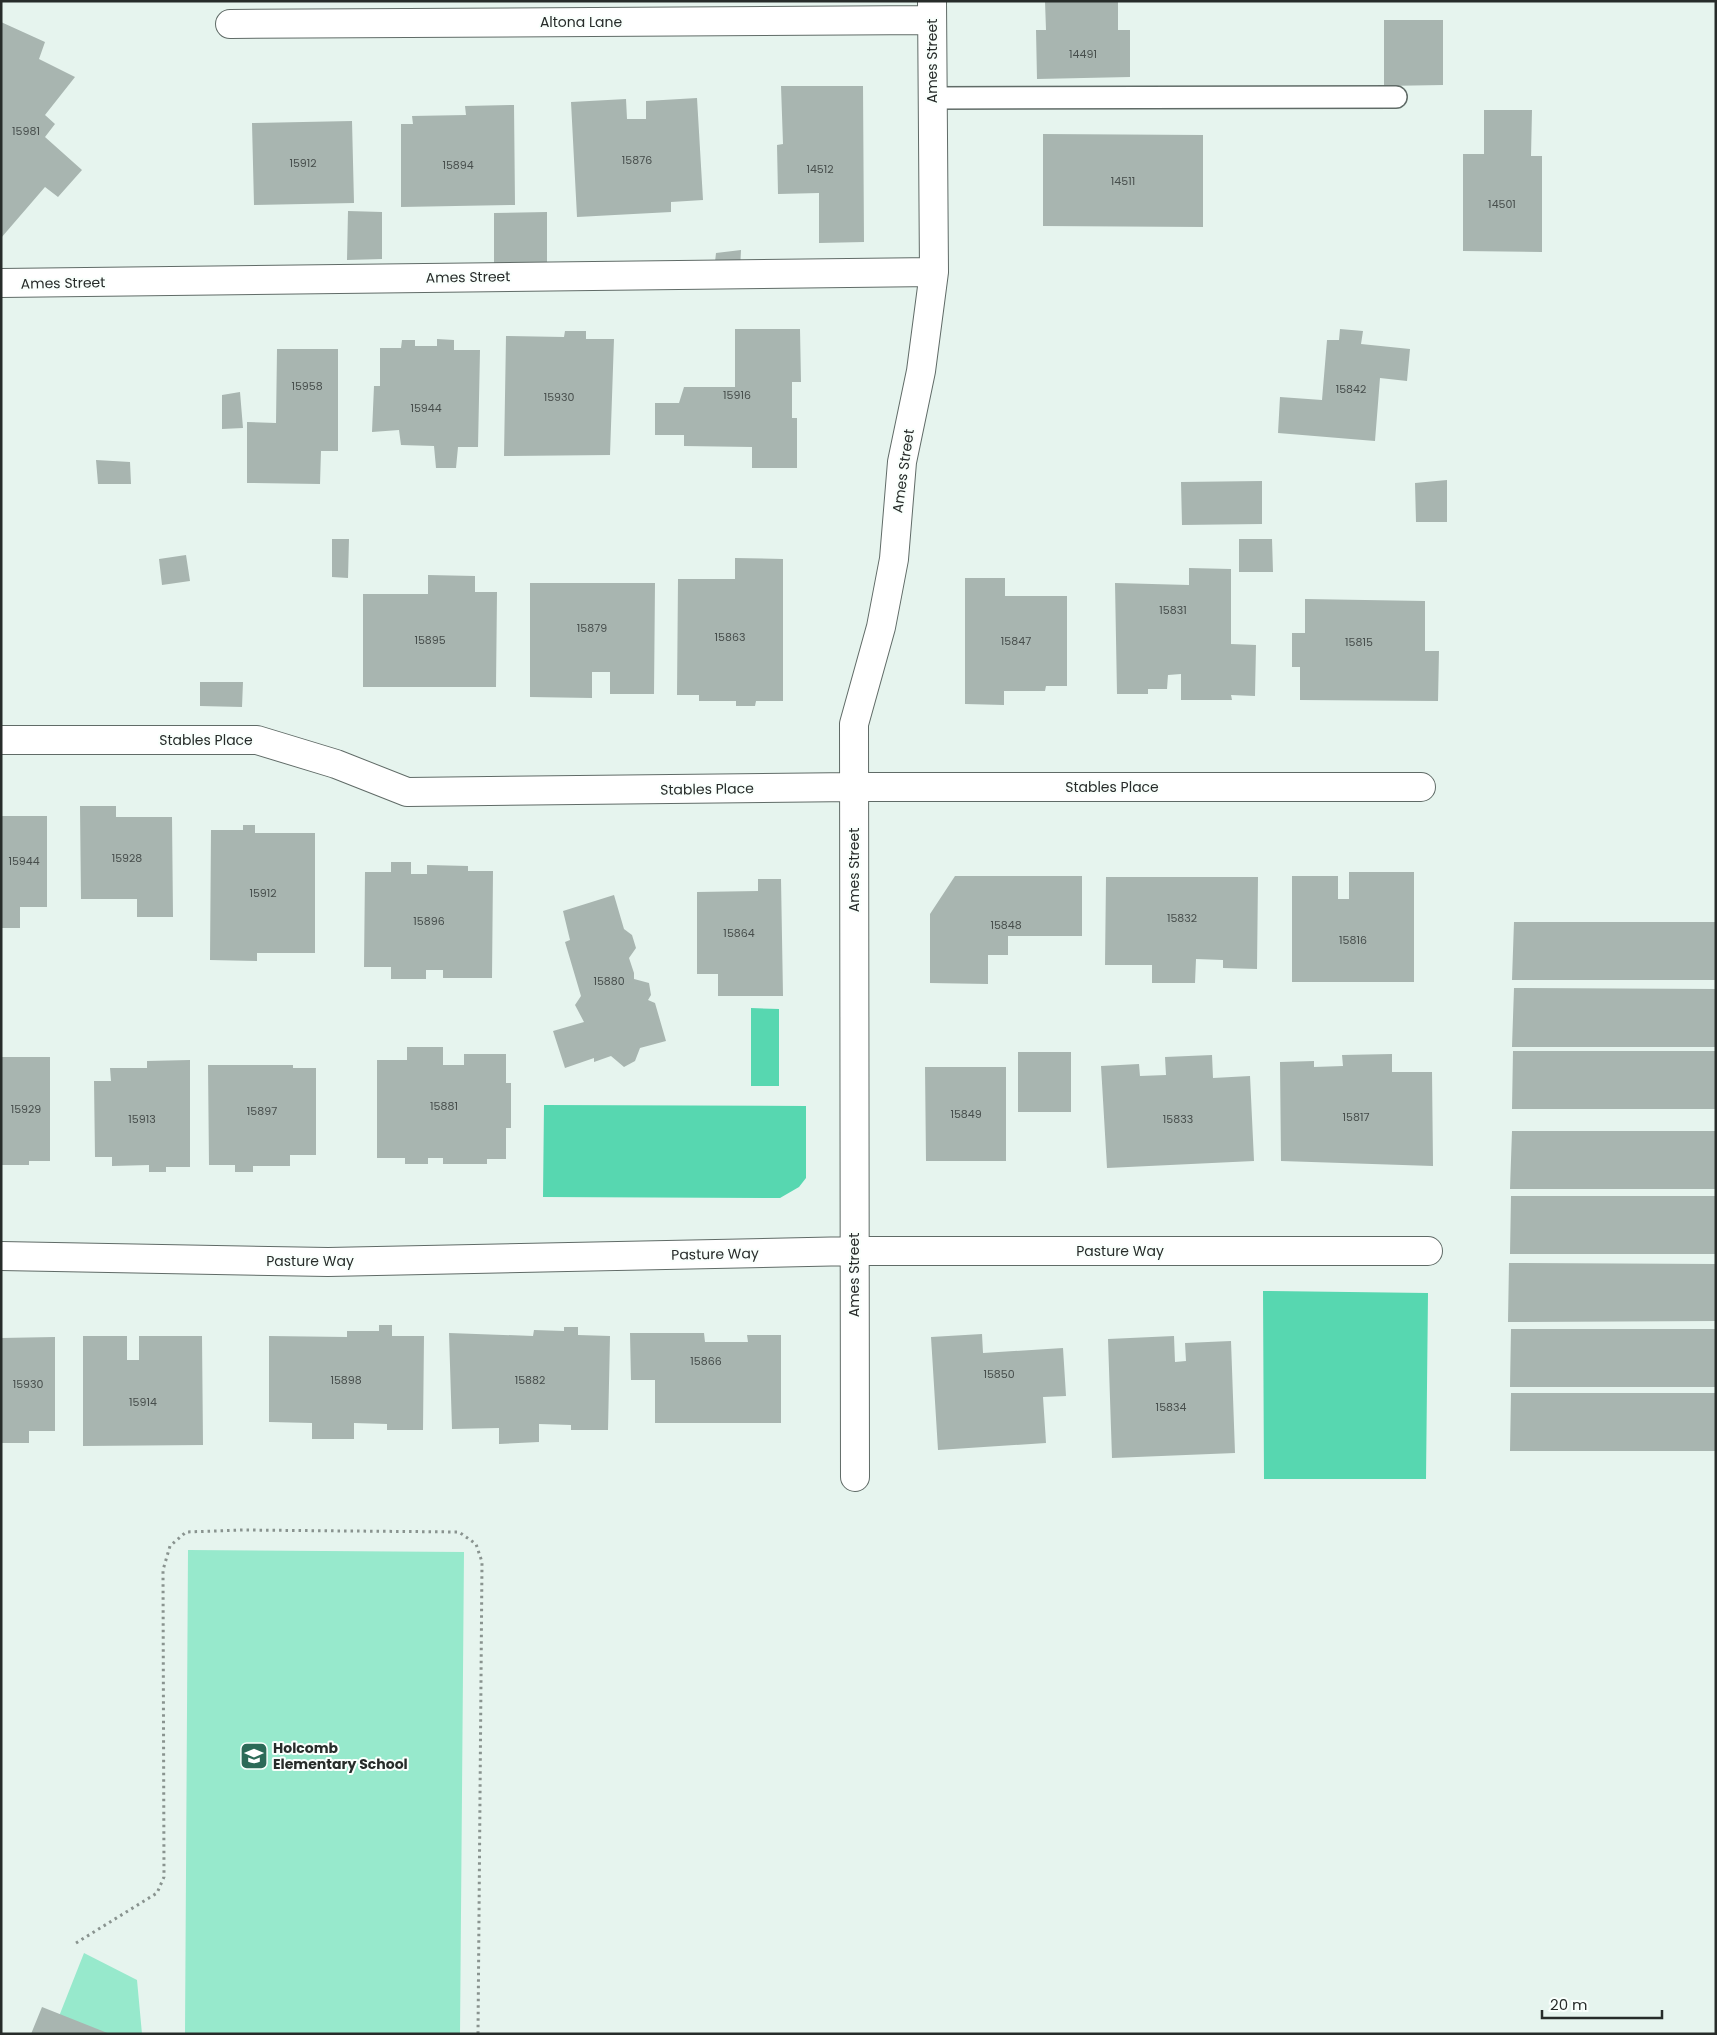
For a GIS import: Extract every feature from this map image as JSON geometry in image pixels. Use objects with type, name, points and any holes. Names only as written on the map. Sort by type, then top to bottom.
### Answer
[{"type":"street","name":"Altona Lane","points":[[230,24],[932,11]]},
{"type":"street","name":"Ames Street","points":[[855,1477],[854,724],[881,627],[894,559],[902,462],[920,371],[934,272],[932,11]]},
{"type":"street","name":"Ames Street","points":[[1,283],[934,272]]},
{"type":"street","name":"Stables Place","points":[[1,740],[256,740],[336,764],[407,792],[854,787],[1421,787]]},
{"type":"street","name":"Pasture Way","points":[[1,1256],[328,1262],[854,1252],[1428,1252]]},
{"type":"lane","points":[[933,98],[1396,97]]},
{"type":"path","points":[[76,1943],[157,1893],[164,1877],[163,1570],[170,1546],[186,1532],[243,1530],[459,1532],[476,1544],[482,1562],[478,2034]]},
{"type":"shaded area","points":[[751,1008],[779,1009],[779,1086],[751,1086]]},
{"type":"shaded area","points":[[544,1105],[806,1106],[806,1178],[799,1187],[780,1198],[543,1197]]},
{"type":"shaded area","points":[[1263,1291],[1428,1293],[1426,1479],[1264,1479]]},
{"type":"shaded area","points":[[188,1550],[464,1552],[460,2034],[185,2034]]},
{"type":"shaded area","points":[[84,1953],[137,1980],[142,2034],[52,2034]]},
{"type":"building","points":[[1045,1],[1118,1],[1118,30],[1130,30],[1130,77],[1037,79],[1036,30],[1046,30]]},
{"type":"building","points":[[1384,20],[1443,20],[1443,85],[1384,86]]},
{"type":"building","points":[[1,22],[45,42],[39,59],[75,77],[45,115],[55,124],[45,137],[82,170],[58,197],[45,187],[1,238]]},
{"type":"building","points":[[781,86],[863,86],[864,242],[819,243],[819,193],[778,194],[777,145],[783,144]]},
{"type":"building","points":[[697,98],[703,200],[671,202],[671,212],[577,217],[571,102],[626,99],[627,119],[646,119],[646,101]]},
{"type":"building","points":[[514,105],[515,205],[401,207],[401,124],[413,124],[412,116],[466,115],[465,106]]},
{"type":"building","points":[[1484,110],[1532,110],[1531,156],[1542,156],[1542,252],[1463,251],[1463,154],[1484,154]]},
{"type":"building","points":[[352,121],[354,203],[254,205],[252,123]]},
{"type":"building","points":[[1043,134],[1203,135],[1203,227],[1043,226]]},
{"type":"building","points":[[348,211],[382,212],[382,259],[347,260]]},
{"type":"building","points":[[547,212],[547,263],[494,264],[494,213]]},
{"type":"building","points":[[741,250],[740,270],[714,271],[716,253]]},
{"type":"building","points":[[735,329],[800,329],[801,382],[792,382],[792,418],[797,418],[797,468],[752,468],[752,447],[684,446],[684,435],[655,435],[655,403],[679,403],[684,387],[735,387]]},
{"type":"building","points":[[1340,329],[1363,331],[1361,344],[1410,349],[1407,381],[1380,378],[1375,441],[1278,433],[1280,397],[1322,400],[1327,340],[1339,340]]},
{"type":"building","points":[[565,331],[586,331],[586,339],[614,339],[610,455],[504,456],[506,336],[564,337]]},
{"type":"building","points":[[437,339],[454,340],[454,350],[480,350],[478,447],[458,447],[456,468],[436,468],[434,446],[401,445],[399,430],[372,432],[374,386],[380,386],[380,348],[401,348],[402,340],[415,340],[415,346],[437,346]]},
{"type":"building","points":[[277,349],[338,349],[338,451],[321,451],[320,484],[247,483],[247,422],[276,423]]},
{"type":"building","points":[[240,392],[243,428],[222,429],[222,395]]},
{"type":"building","points":[[96,460],[130,462],[131,484],[98,484]]},
{"type":"building","points":[[1447,480],[1447,522],[1416,522],[1415,483]]},
{"type":"building","points":[[1262,481],[1262,524],[1182,525],[1181,482]]},
{"type":"building","points":[[332,539],[349,539],[348,578],[332,577]]},
{"type":"building","points":[[1239,539],[1272,539],[1273,572],[1239,572]]},
{"type":"building","points":[[186,555],[190,581],[162,585],[159,559]]},
{"type":"building","points":[[735,558],[783,559],[783,701],[756,701],[755,706],[736,706],[736,701],[699,701],[699,695],[677,695],[678,579],[735,579]]},
{"type":"building","points":[[1189,568],[1231,569],[1231,644],[1256,645],[1255,696],[1231,695],[1232,700],[1181,700],[1181,674],[1168,675],[1167,689],[1148,689],[1148,694],[1117,694],[1115,583],[1189,585]]},
{"type":"building","points":[[428,575],[475,576],[475,592],[497,592],[496,687],[363,687],[363,594],[428,594]]},
{"type":"building","points":[[965,578],[1005,578],[1005,596],[1067,596],[1067,686],[1046,686],[1045,691],[1004,691],[1004,705],[965,704]]},
{"type":"building","points":[[530,583],[655,583],[654,694],[610,694],[610,672],[592,672],[592,698],[530,697]]},
{"type":"building","points":[[1305,599],[1425,601],[1425,651],[1439,651],[1438,701],[1300,700],[1300,667],[1292,667],[1292,633],[1305,633]]},
{"type":"building","points":[[200,682],[243,682],[242,707],[200,706]]},
{"type":"building","points":[[80,806],[116,806],[116,817],[172,817],[173,917],[137,917],[137,899],[81,899]]},
{"type":"building","points":[[1,816],[47,816],[47,907],[20,907],[20,928],[1,928]]},
{"type":"building","points":[[243,825],[255,825],[255,833],[315,833],[315,953],[257,953],[257,961],[210,960],[211,830],[243,830]]},
{"type":"building","points":[[391,862],[411,862],[411,874],[427,874],[427,865],[468,866],[468,871],[493,871],[492,978],[443,978],[443,970],[426,970],[426,979],[391,979],[391,967],[364,967],[365,872],[391,872]]},
{"type":"building","points":[[1349,872],[1414,872],[1414,982],[1292,982],[1292,876],[1338,876],[1338,899],[1349,899]]},
{"type":"building","points":[[955,876],[1082,876],[1082,936],[1008,936],[1008,955],[988,955],[988,984],[930,983],[930,914]]},
{"type":"building","points":[[1106,877],[1258,877],[1257,969],[1223,968],[1223,960],[1196,959],[1195,983],[1152,983],[1152,965],[1105,965]]},
{"type":"building","points":[[758,879],[781,879],[783,996],[718,996],[718,974],[697,974],[697,892],[758,891]]},
{"type":"building","points":[[614,895],[624,929],[632,935],[636,948],[629,958],[634,979],[649,983],[651,995],[648,1000],[655,1003],[666,1041],[640,1048],[635,1061],[624,1067],[611,1056],[594,1062],[594,1058],[565,1068],[553,1031],[584,1022],[575,1005],[581,996],[565,942],[570,940],[563,911]]},
{"type":"building","points":[[1514,922],[1716,922],[1716,980],[1512,980]]},
{"type":"building","points":[[1514,988],[1716,989],[1716,1047],[1512,1047]]},
{"type":"building","points":[[407,1047],[443,1047],[443,1065],[464,1065],[464,1054],[506,1054],[506,1083],[511,1083],[511,1128],[506,1128],[506,1159],[487,1159],[487,1164],[443,1164],[443,1158],[428,1158],[428,1164],[405,1164],[405,1158],[377,1158],[377,1060],[407,1060]]},
{"type":"building","points":[[1513,1051],[1716,1051],[1716,1109],[1512,1109]]},
{"type":"building","points":[[1018,1052],[1071,1052],[1071,1112],[1018,1112]]},
{"type":"building","points":[[1392,1054],[1392,1072],[1432,1072],[1433,1166],[1281,1161],[1280,1062],[1314,1061],[1314,1067],[1343,1066],[1342,1055]]},
{"type":"building","points":[[1212,1055],[1213,1078],[1250,1076],[1254,1161],[1107,1168],[1101,1066],[1139,1064],[1140,1076],[1166,1075],[1165,1057]]},
{"type":"building","points":[[1,1057],[50,1057],[50,1161],[29,1161],[29,1165],[1,1165]]},
{"type":"building","points":[[190,1060],[190,1167],[166,1167],[166,1172],[149,1172],[149,1165],[112,1166],[112,1157],[95,1157],[94,1081],[111,1081],[110,1068],[147,1068],[147,1061]]},
{"type":"building","points":[[208,1065],[293,1065],[293,1068],[316,1068],[316,1155],[290,1155],[290,1166],[253,1166],[253,1172],[235,1172],[235,1165],[209,1165]]},
{"type":"building","points":[[925,1067],[1006,1067],[1006,1161],[926,1161]]},
{"type":"building","points":[[1512,1131],[1716,1131],[1716,1189],[1510,1189]]},
{"type":"building","points":[[1511,1196],[1716,1196],[1716,1254],[1510,1254]]},
{"type":"building","points":[[1509,1263],[1715,1264],[1715,1321],[1508,1322]]},
{"type":"building","points":[[379,1325],[392,1325],[392,1336],[424,1336],[423,1430],[387,1430],[387,1424],[354,1423],[354,1439],[312,1439],[312,1423],[269,1422],[269,1336],[347,1337],[347,1331],[379,1331]]},
{"type":"building","points":[[564,1327],[578,1327],[578,1335],[610,1336],[608,1430],[571,1430],[571,1425],[539,1424],[539,1442],[499,1444],[499,1428],[452,1429],[449,1333],[533,1336],[534,1330],[564,1331]]},
{"type":"building","points":[[1511,1329],[1716,1329],[1716,1387],[1510,1387]]},
{"type":"building","points":[[630,1333],[704,1333],[705,1342],[748,1342],[747,1335],[781,1335],[781,1423],[655,1423],[655,1380],[631,1380]]},
{"type":"building","points":[[982,1334],[983,1353],[1063,1348],[1066,1396],[1043,1397],[1046,1443],[938,1450],[931,1337]]},
{"type":"building","points":[[83,1336],[127,1336],[127,1360],[139,1360],[139,1336],[202,1336],[203,1445],[83,1446]]},
{"type":"building","points":[[1174,1336],[1175,1362],[1186,1361],[1185,1343],[1231,1341],[1235,1453],[1112,1458],[1108,1339]]},
{"type":"building","points":[[55,1337],[55,1431],[29,1431],[29,1443],[1,1443],[1,1338]]},
{"type":"building","points":[[1511,1393],[1716,1393],[1716,1451],[1510,1451]]},
{"type":"building","points":[[42,2007],[110,2034],[31,2034]]},
{"type":"place","name":"Holcomb Elementary School","points":[[254,1756]]}]
